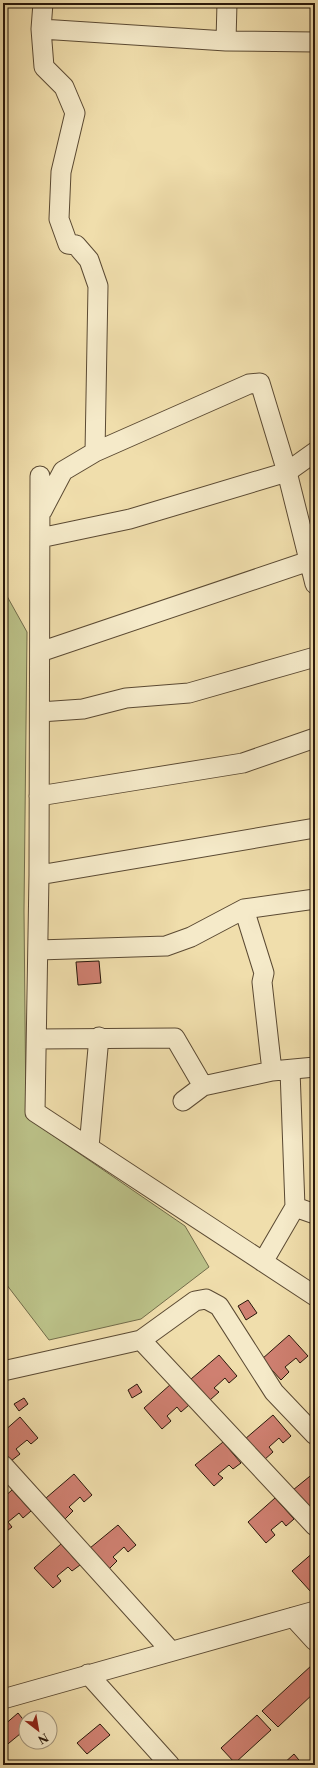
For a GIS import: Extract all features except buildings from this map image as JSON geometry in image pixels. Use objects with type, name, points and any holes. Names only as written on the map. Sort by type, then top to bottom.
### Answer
[{"type":"street","points":[[43,3],[41,29],[44,67],[64,87],[75,113],[61,172],[59,219],[68,244],[76,245],[89,260],[98,286],[95,452]]},
{"type":"street","points":[[226,41],[227,3]]},
{"type":"street","points":[[41,29],[226,41],[315,42]]},
{"type":"street","points":[[40,514],[62,471],[95,452],[249,384],[260,383],[313,559],[315,584]]},
{"type":"street","points":[[40,538],[130,519],[287,472],[315,452]]},
{"type":"street","points":[[40,476],[39,875],[36,1112],[315,1296]]},
{"type":"street","points":[[40,652],[313,559]]},
{"type":"street","points":[[40,712],[83,709],[126,698],[189,692],[315,657]]},
{"type":"street","points":[[39,796],[243,763],[315,738]]},
{"type":"street","points":[[39,875],[315,828]]},
{"type":"street","points":[[38,950],[166,946],[191,937],[244,909],[315,899]]},
{"type":"street","points":[[244,909],[264,973],[262,982],[281,1070],[295,1207],[263,1262]]},
{"type":"street","points":[[89,1147],[99,1038]]},
{"type":"street","points":[[37,1039],[175,1038],[203,1086]]},
{"type":"street","points":[[183,1101],[203,1086],[281,1070],[315,1067]]},
{"type":"street","points":[[295,1207],[315,1214]]},
{"type":"street","points":[[3,1371],[141,1340],[195,1301],[206,1299],[219,1306],[274,1392],[315,1435]]},
{"type":"street","points":[[141,1340],[315,1526]]},
{"type":"street","points":[[3,1464],[171,1651]]},
{"type":"street","points":[[3,1699],[315,1611]]},
{"type":"street","points":[[293,1617],[315,1641]]},
{"type":"street","points":[[88,1674],[170,1765]]},
{"type":"green space","points":[[3,589],[27,632],[24,911],[26,1117],[185,1226],[209,1267],[141,1319],[49,1340],[3,1280]]}]
